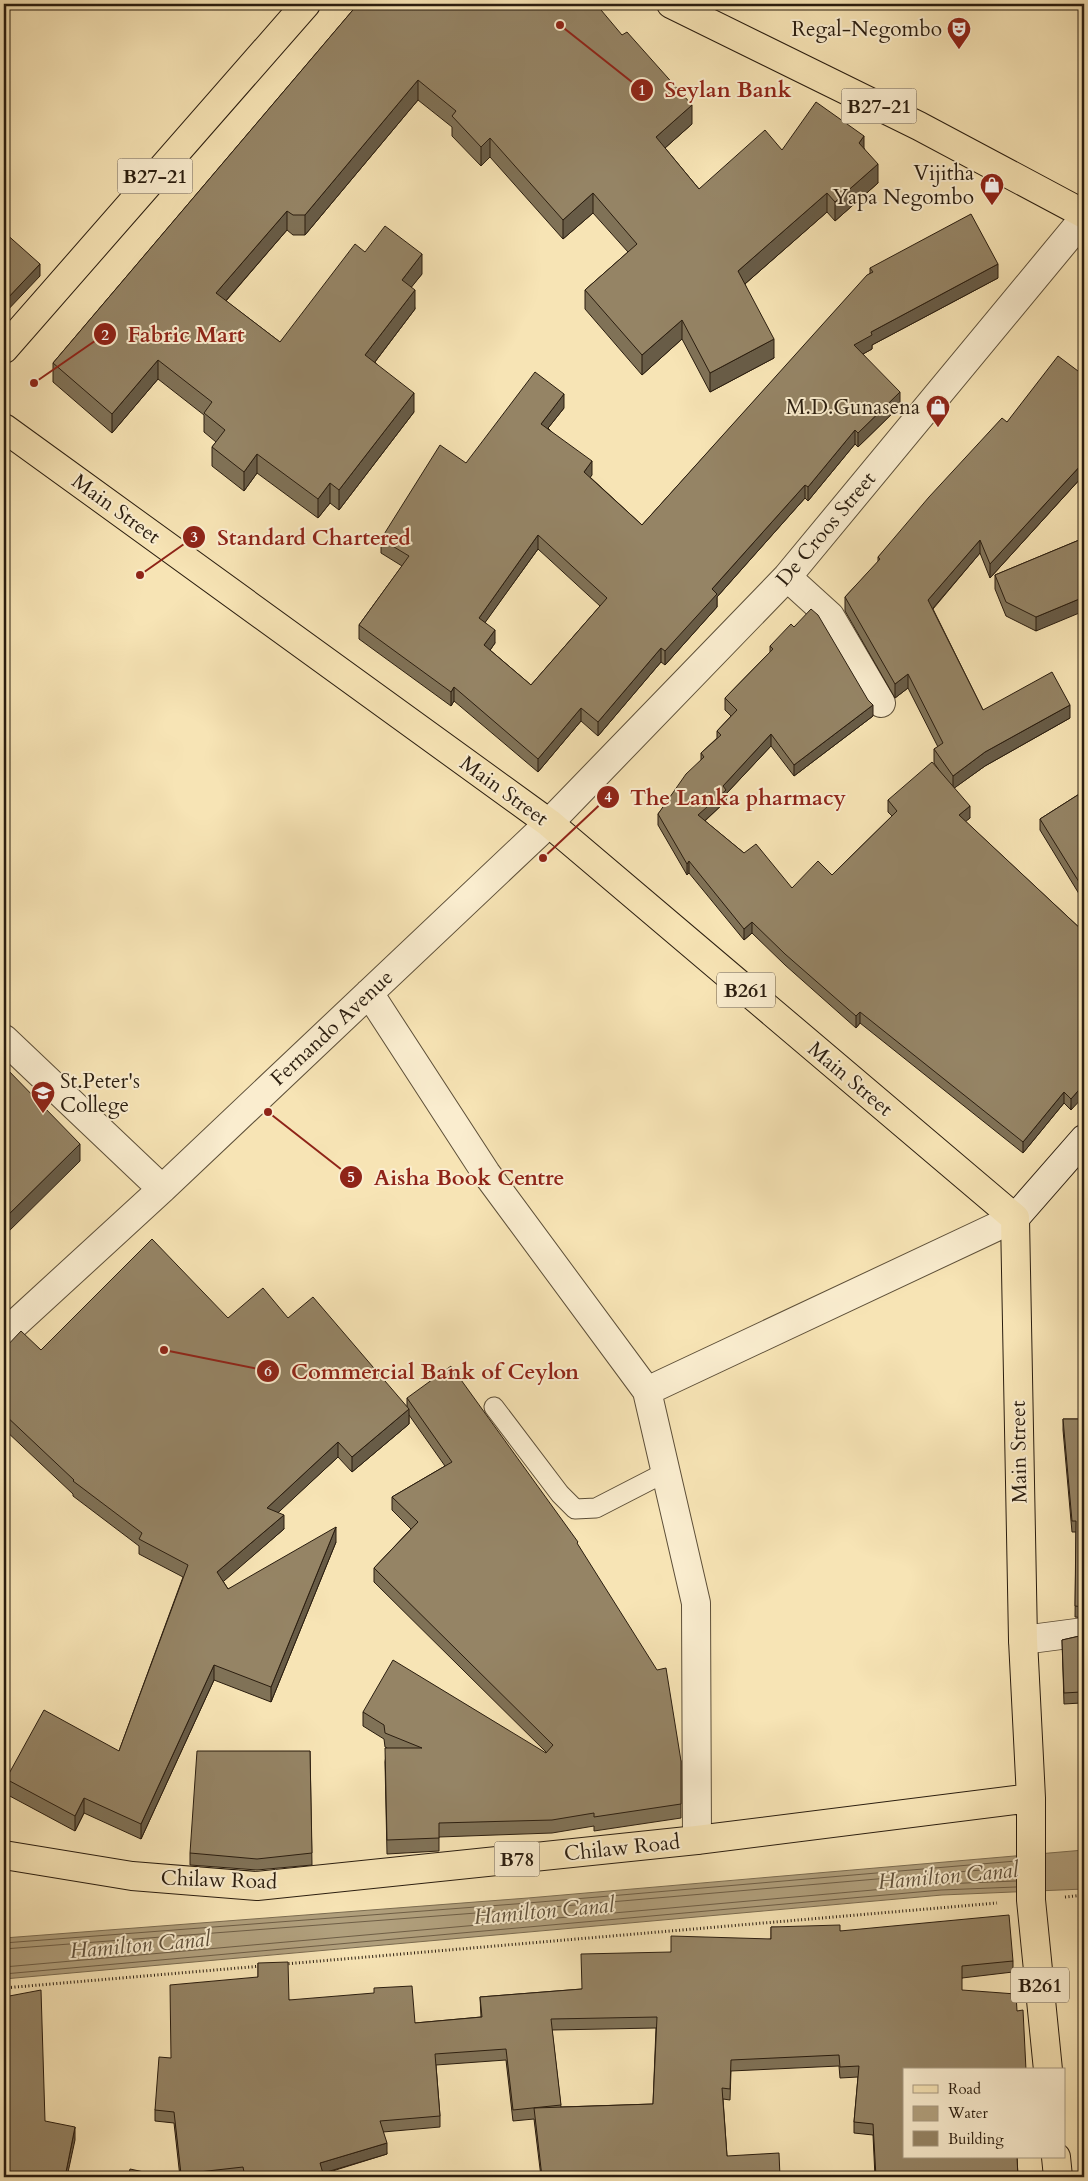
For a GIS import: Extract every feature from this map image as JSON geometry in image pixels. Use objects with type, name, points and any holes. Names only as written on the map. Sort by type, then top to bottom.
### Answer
[{"type":"main road","name":"B27-21","points":[[4,349],[306,4]]},
{"type":"main road","name":"B27-21","points":[[671,4],[919,126],[1084,216]]},
{"type":"main road","name":"Main Street","points":[[4,428],[549,823],[1015,1218],[1023,1640],[1031,1798],[1031,1900],[1048,2068]]},
{"type":"main road","name":"Chilaw Road","points":[[4,1855],[132,1876],[257,1886],[697,1840],[1031,1798]]},
{"type":"main road","points":[[1056,2158],[1058,2177]]},
{"type":"street","name":"De Croos Street","points":[[549,823],[786,577],[1084,216]]},
{"type":"street","points":[[786,577],[830,616],[881,703]]},
{"type":"street","name":"Fernando Avenue","points":[[4,1334],[162,1189],[549,823]]},
{"type":"street","points":[[369,993],[486,1173],[647,1391],[696,1603],[697,1840]]},
{"type":"street","points":[[4,1039],[162,1189]]},
{"type":"street","points":[[647,1391],[1015,1218],[1084,1139]]},
{"type":"street","points":[[1023,1640],[1084,1632]]},
{"type":"lane","points":[[494,1406],[560,1494],[575,1509],[596,1508],[666,1472]]},
{"type":"path","points":[[280,1965],[1084,1894]]},
{"type":"path","points":[[4,1988],[270,1966]]},
{"type":"water","name":"Hamilton Canal","points":[[1084,1850],[1084,1889],[942,1895],[4,1979],[4,1938],[528,1898]]},
{"type":"building","points":[[358,4],[596,4],[622,35],[627,32],[692,105],[656,137],[699,189],[765,130],[782,150],[816,102],[864,136],[859,143],[878,164],[835,202],[827,193],[738,271],[774,339],[710,373],[682,320],[642,355],[585,290],[637,244],[593,193],[563,220],[490,138],[481,147],[452,116],[456,111],[418,80],[305,215],[293,215],[287,211],[216,293],[280,342],[355,244],[365,252],[385,226],[422,254],[402,280],[415,290],[365,355],[414,393],[339,490],[330,483],[318,499],[257,454],[244,472],[212,447],[225,430],[204,413],[212,402],[158,360],[112,414],[53,363]]},
{"type":"building","points":[[971,214],[998,264],[871,332],[872,335],[854,345],[900,392],[858,433],[855,430],[808,487],[805,485],[712,589],[717,594],[665,651],[661,648],[598,722],[581,708],[538,759],[454,687],[451,692],[359,625],[409,556],[381,539],[440,445],[466,463],[535,372],[564,394],[541,424],[592,461],[584,472],[642,525],[867,275],[873,272],[870,268]],"holes":[[[538,535],[607,598],[531,685],[484,645],[495,630],[479,618]]]},
{"type":"building","points":[[4,232],[40,264],[4,302]]},
{"type":"building","points":[[1058,356],[1078,371],[1084,365],[1084,467],[1081,465],[990,564],[980,540],[928,600],[983,710],[1052,672],[1070,705],[985,752],[953,776],[934,749],[943,743],[908,674],[895,684],[845,597],[880,559],[878,557],[929,497],[1002,418],[1007,422]]},
{"type":"building","points":[[1084,538],[1084,597],[1036,617],[1006,602],[995,575]]},
{"type":"building","points":[[811,609],[818,615],[868,700],[873,705],[794,765],[771,734],[723,786],[726,790],[698,815],[744,853],[756,844],[792,888],[818,861],[832,875],[897,811],[888,800],[932,762],[970,806],[959,815],[1084,932],[1084,1084],[1071,1099],[1064,1092],[1023,1142],[860,1012],[856,1016],[785,954],[752,922],[744,929],[689,861],[687,864],[658,814],[686,774],[704,757],[701,753],[721,735],[717,731],[737,710],[725,698],[773,649],[770,646],[791,624],[794,627]]},
{"type":"building","points":[[1084,791],[1084,890],[1040,819]]},
{"type":"building","points":[[4,1066],[80,1144],[4,1219]]},
{"type":"building","points":[[152,1239],[228,1318],[263,1288],[288,1318],[313,1297],[409,1409],[352,1457],[338,1442],[267,1508],[284,1515],[217,1572],[228,1589],[336,1527],[271,1687],[214,1665],[141,1824],[84,1798],[75,1816],[6,1779],[44,1710],[119,1751],[188,1565],[139,1539],[142,1533],[73,1481],[4,1414],[4,1349],[21,1331],[41,1350]]},
{"type":"building","points":[[1081,1311],[1084,1311],[1084,1419],[1080,1370]]},
{"type":"building","points":[[451,1366],[578,1542],[657,1670],[666,1668],[681,1761],[681,1804],[594,1817],[594,1813],[552,1820],[439,1823],[439,1838],[387,1840],[385,1748],[422,1748],[385,1733],[384,1725],[363,1712],[393,1660],[546,1753],[553,1745],[374,1568],[418,1522],[392,1497],[452,1462],[407,1398]]},
{"type":"building","points":[[1063,1419],[1084,1419],[1084,1607],[1075,1606],[1076,1521],[1072,1521]]},
{"type":"building","points":[[1084,1635],[1084,1747],[1082,1747],[1081,1692],[1064,1693],[1062,1640]]},
{"type":"building","points":[[197,1751],[310,1751],[312,1853],[257,1859],[190,1853]]},
{"type":"building","points":[[1009,1915],[1013,1961],[962,1966],[962,1990],[1016,1994],[1017,2011],[1023,2010],[1026,2068],[903,2068],[903,2158],[1017,2158],[1018,2177],[876,2177],[873,2124],[854,2122],[859,2066],[840,2067],[839,2055],[731,2060],[730,2089],[722,2088],[727,2156],[779,2153],[780,2177],[542,2177],[534,2108],[653,2104],[657,2017],[551,2019],[561,2105],[513,2110],[506,2049],[435,2054],[440,2116],[380,2121],[387,2143],[320,2163],[324,2177],[245,2177],[243,2167],[181,2174],[174,2112],[155,2110],[159,2057],[171,2058],[170,1985],[258,1977],[258,1963],[288,1962],[289,2000],[374,1993],[374,1988],[412,1986],[415,2023],[482,2017],[480,1997],[582,1989],[581,1954],[671,1952],[671,1936],[771,1939],[771,1927],[840,1925],[840,1931]]},
{"type":"building","points":[[41,1990],[45,2121],[75,2127],[65,2177],[4,2177],[4,1997]]},
{"type":"building","points":[[130,2169],[158,2175],[158,2177],[128,2177]]},
{"type":"place","name":"Seylan Bank","points":[[560,25]]},
{"type":"place","name":"Regal-Negombo","points":[[959,50]]},
{"type":"place","name":"Vijitha Yapa Negombo","points":[[992,206]]},
{"type":"place","name":"Fabric Mart","points":[[34,383]]},
{"type":"place","name":"M.D.Gunasena","points":[[938,428]]},
{"type":"place","name":"Standard Chartered","points":[[140,575]]},
{"type":"place","name":"The Lanka pharmacy","points":[[543,858]]},
{"type":"place","name":"Aisha Book Centre","points":[[268,1112]]},
{"type":"place","name":"St.Peter's College","points":[[43,1114]]},
{"type":"place","name":"Commercial Bank of Ceylon","points":[[164,1350]]}]
